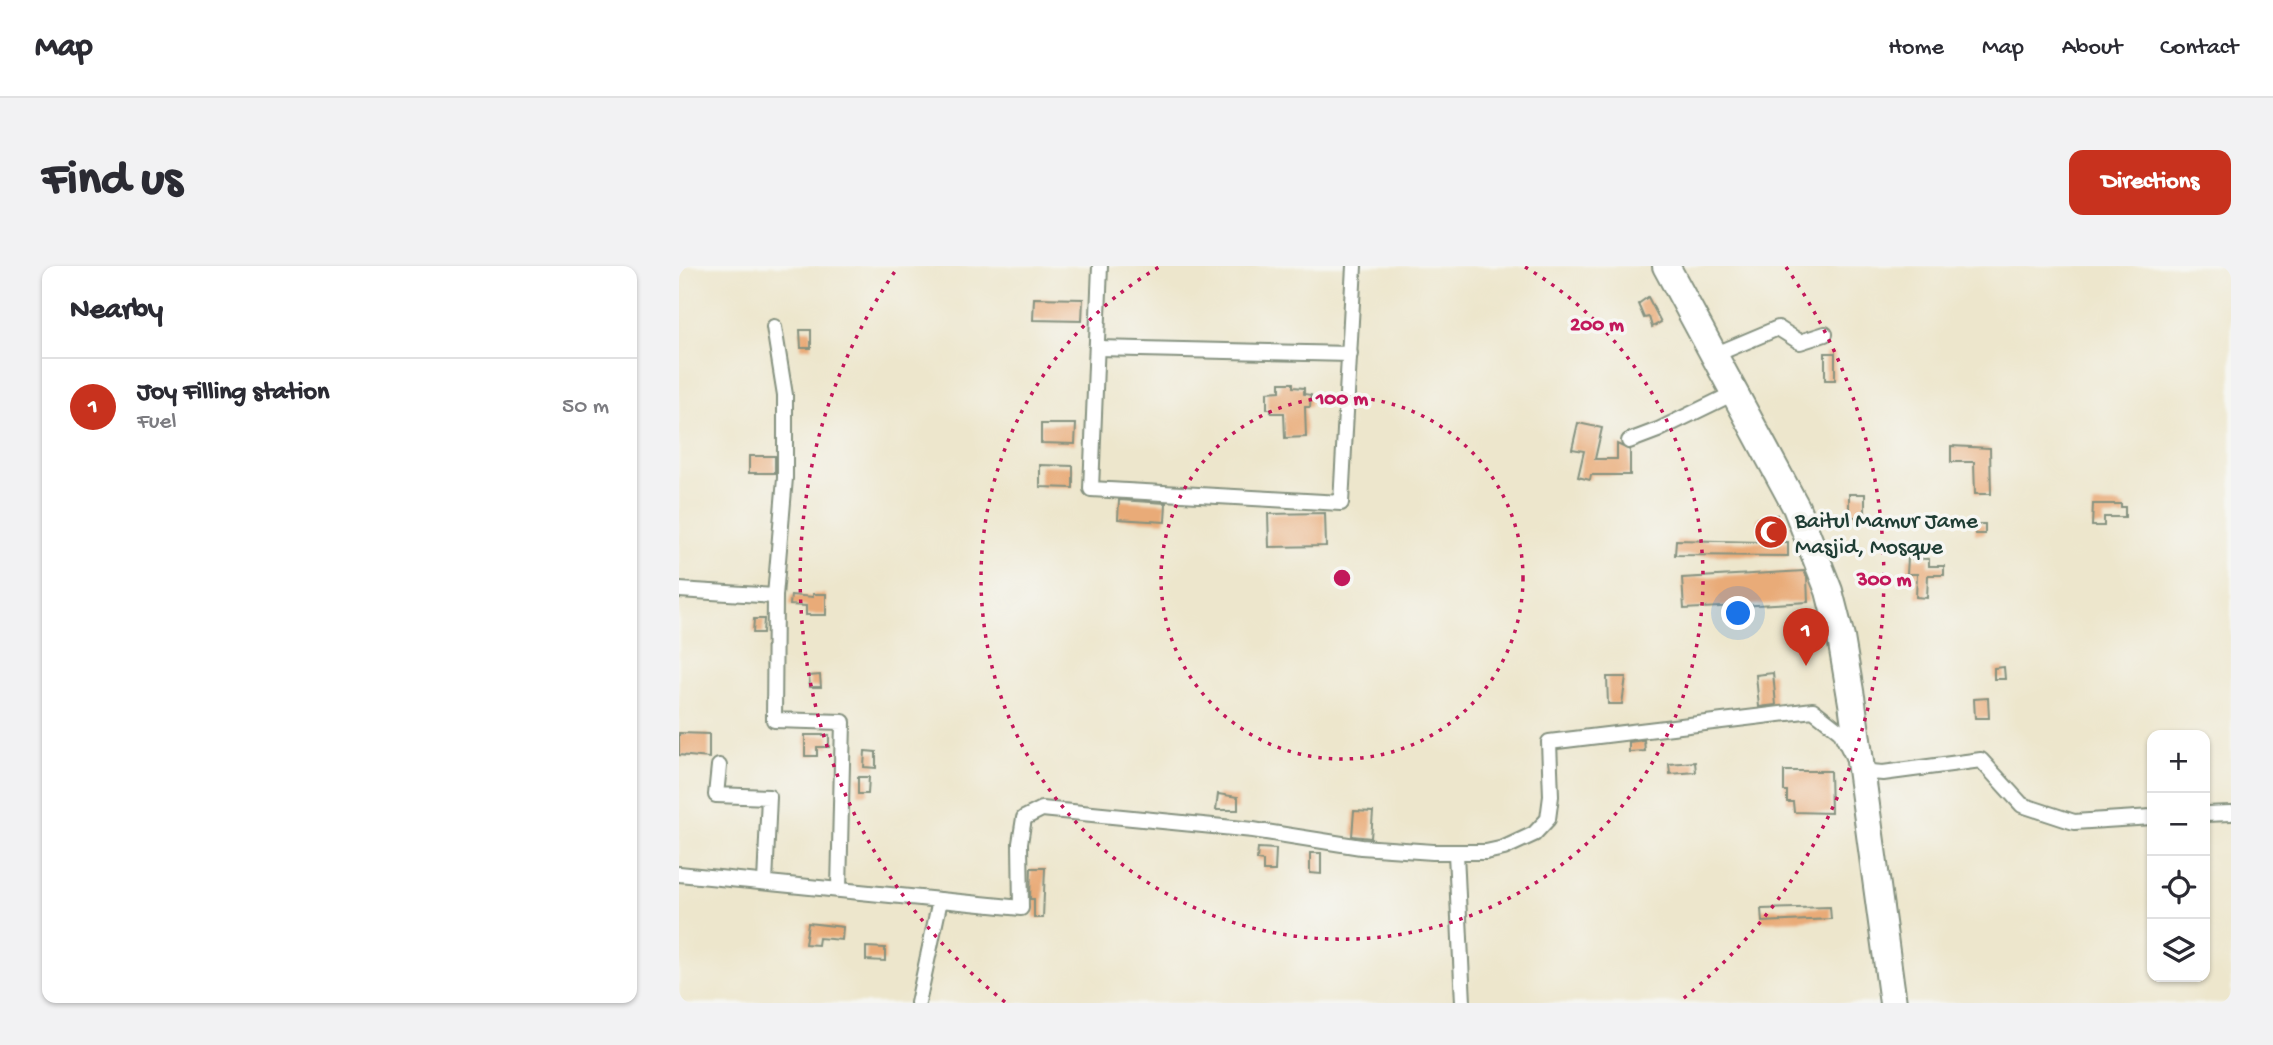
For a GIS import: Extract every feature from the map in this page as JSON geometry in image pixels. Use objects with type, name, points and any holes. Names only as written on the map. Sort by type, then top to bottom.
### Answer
[{"type":"highway","points":[[1666,266],[1796,507],[1820,565],[1844,651],[1893,1003]]},
{"type":"street","points":[[1100,266],[1091,489],[1341,503],[1354,266]]},
{"type":"street","points":[[774,327],[785,395],[785,478],[775,596],[774,720],[843,722],[839,889]]},
{"type":"street","points":[[1714,355],[1779,328],[1800,342],[1825,334]]},
{"type":"street","points":[[1097,348],[1350,354]]},
{"type":"street","points":[[1629,441],[1734,393]]},
{"type":"street","points":[[679,590],[775,596]]},
{"type":"street","points":[[679,874],[1021,908],[1020,843],[1024,818],[1042,809],[1253,830],[1361,847],[1456,853],[1486,852],[1504,848],[1534,834],[1548,819],[1549,743],[1813,710],[1840,731],[1860,771],[1883,773],[1982,761],[2021,804],[2035,809],[2074,821],[2147,817]]},
{"type":"street","points":[[719,766],[716,795],[769,796],[765,882]]},
{"type":"street","points":[[2210,814],[2231,813]]},
{"type":"street","points":[[1456,853],[1463,1003]]},
{"type":"street","points":[[918,1003],[940,900]]},
{"type":"building","points":[[1648,297],[1661,322],[1652,327],[1649,317],[1644,318],[1638,304]]},
{"type":"building","points":[[1034,298],[1083,299],[1082,321],[1033,320]]},
{"type":"building","points":[[800,330],[811,330],[811,348],[801,348]]},
{"type":"building","points":[[1825,353],[1835,353],[1835,380],[1825,380]]},
{"type":"building","points":[[1280,383],[1293,383],[1293,387],[1304,388],[1304,394],[1311,395],[1310,407],[1305,407],[1306,437],[1285,438],[1284,413],[1271,413],[1271,409],[1267,409],[1267,392],[1280,391]]},
{"type":"building","points":[[1578,423],[1602,428],[1595,459],[1617,459],[1617,444],[1630,450],[1630,475],[1591,475],[1590,480],[1578,477],[1584,451],[1572,449]]},
{"type":"building","points":[[1041,424],[1076,424],[1075,444],[1041,443]]},
{"type":"building","points":[[1951,446],[1990,448],[1991,494],[1975,494],[1974,462],[1951,462]]},
{"type":"building","points":[[749,456],[775,456],[775,473],[749,473]]},
{"type":"building","points":[[1040,465],[1073,466],[1073,488],[1040,487]]},
{"type":"building","points":[[1849,494],[1865,494],[1865,517],[1849,517]]},
{"type":"building","points":[[1119,500],[1166,503],[1165,522],[1118,519]]},
{"type":"building","points":[[2093,504],[2121,504],[2121,507],[2125,507],[2125,517],[2104,517],[2104,526],[2092,526]]},
{"type":"building","points":[[1325,513],[1326,546],[1269,547],[1268,514]]},
{"type":"building","points":[[1777,515],[1781,542],[1788,542],[1788,556],[1675,555],[1676,540],[1762,542],[1757,518]]},
{"type":"building","points":[[1975,524],[1985,524],[1985,534],[1975,534]]},
{"type":"building","points":[[1908,558],[1929,559],[1929,566],[1944,566],[1944,575],[1928,575],[1927,598],[1916,597],[1917,574],[1907,574]]},
{"type":"building","points":[[1804,571],[1807,577],[1808,602],[1684,609],[1682,578]]},
{"type":"building","points":[[813,594],[826,594],[826,615],[806,615],[806,606],[790,605],[791,595],[813,597]]},
{"type":"building","points":[[754,619],[764,619],[763,633],[753,633]]},
{"type":"building","points":[[2004,667],[2005,679],[1994,679],[1994,668]]},
{"type":"building","points":[[1773,673],[1776,705],[1759,707],[1756,675]]},
{"type":"building","points":[[820,675],[821,687],[810,687],[809,676]]},
{"type":"building","points":[[1607,677],[1626,677],[1622,704],[1608,704]]},
{"type":"building","points":[[1988,698],[1989,718],[1975,718],[1974,699]]},
{"type":"building","points":[[679,733],[709,734],[709,758],[679,755]]},
{"type":"building","points":[[805,735],[829,735],[829,747],[817,747],[817,756],[805,756]]},
{"type":"building","points":[[1644,740],[1645,751],[1629,752],[1629,742]]},
{"type":"building","points":[[865,751],[876,752],[876,768],[864,767]]},
{"type":"building","points":[[1695,762],[1696,772],[1670,774],[1669,764]]},
{"type":"building","points":[[1784,771],[1830,771],[1831,813],[1794,812],[1793,802],[1787,802],[1787,791],[1784,791]]},
{"type":"building","points":[[858,777],[869,777],[868,794],[858,794]]},
{"type":"building","points":[[1218,794],[1238,797],[1238,810],[1216,810]]},
{"type":"building","points":[[1354,811],[1373,812],[1371,838],[1352,836]]},
{"type":"building","points":[[1258,848],[1276,849],[1275,871],[1263,871],[1263,861],[1257,860]]},
{"type":"building","points":[[1310,853],[1321,853],[1321,874],[1310,873]]},
{"type":"building","points":[[1031,868],[1045,868],[1043,918],[1034,918],[1034,899],[1030,899]]},
{"type":"building","points":[[1830,907],[1831,919],[1762,922],[1761,909]]},
{"type":"building","points":[[808,923],[843,927],[842,940],[819,938],[818,945],[805,944]]},
{"type":"building","points":[[866,947],[885,948],[885,961],[866,960]]},
{"type":"place","name":"Baitul Mamur Jame Masjid, Mosque","points":[[1771,532]]},
{"type":"place","name":"Joy Filling station","points":[[1806,666]]}]
